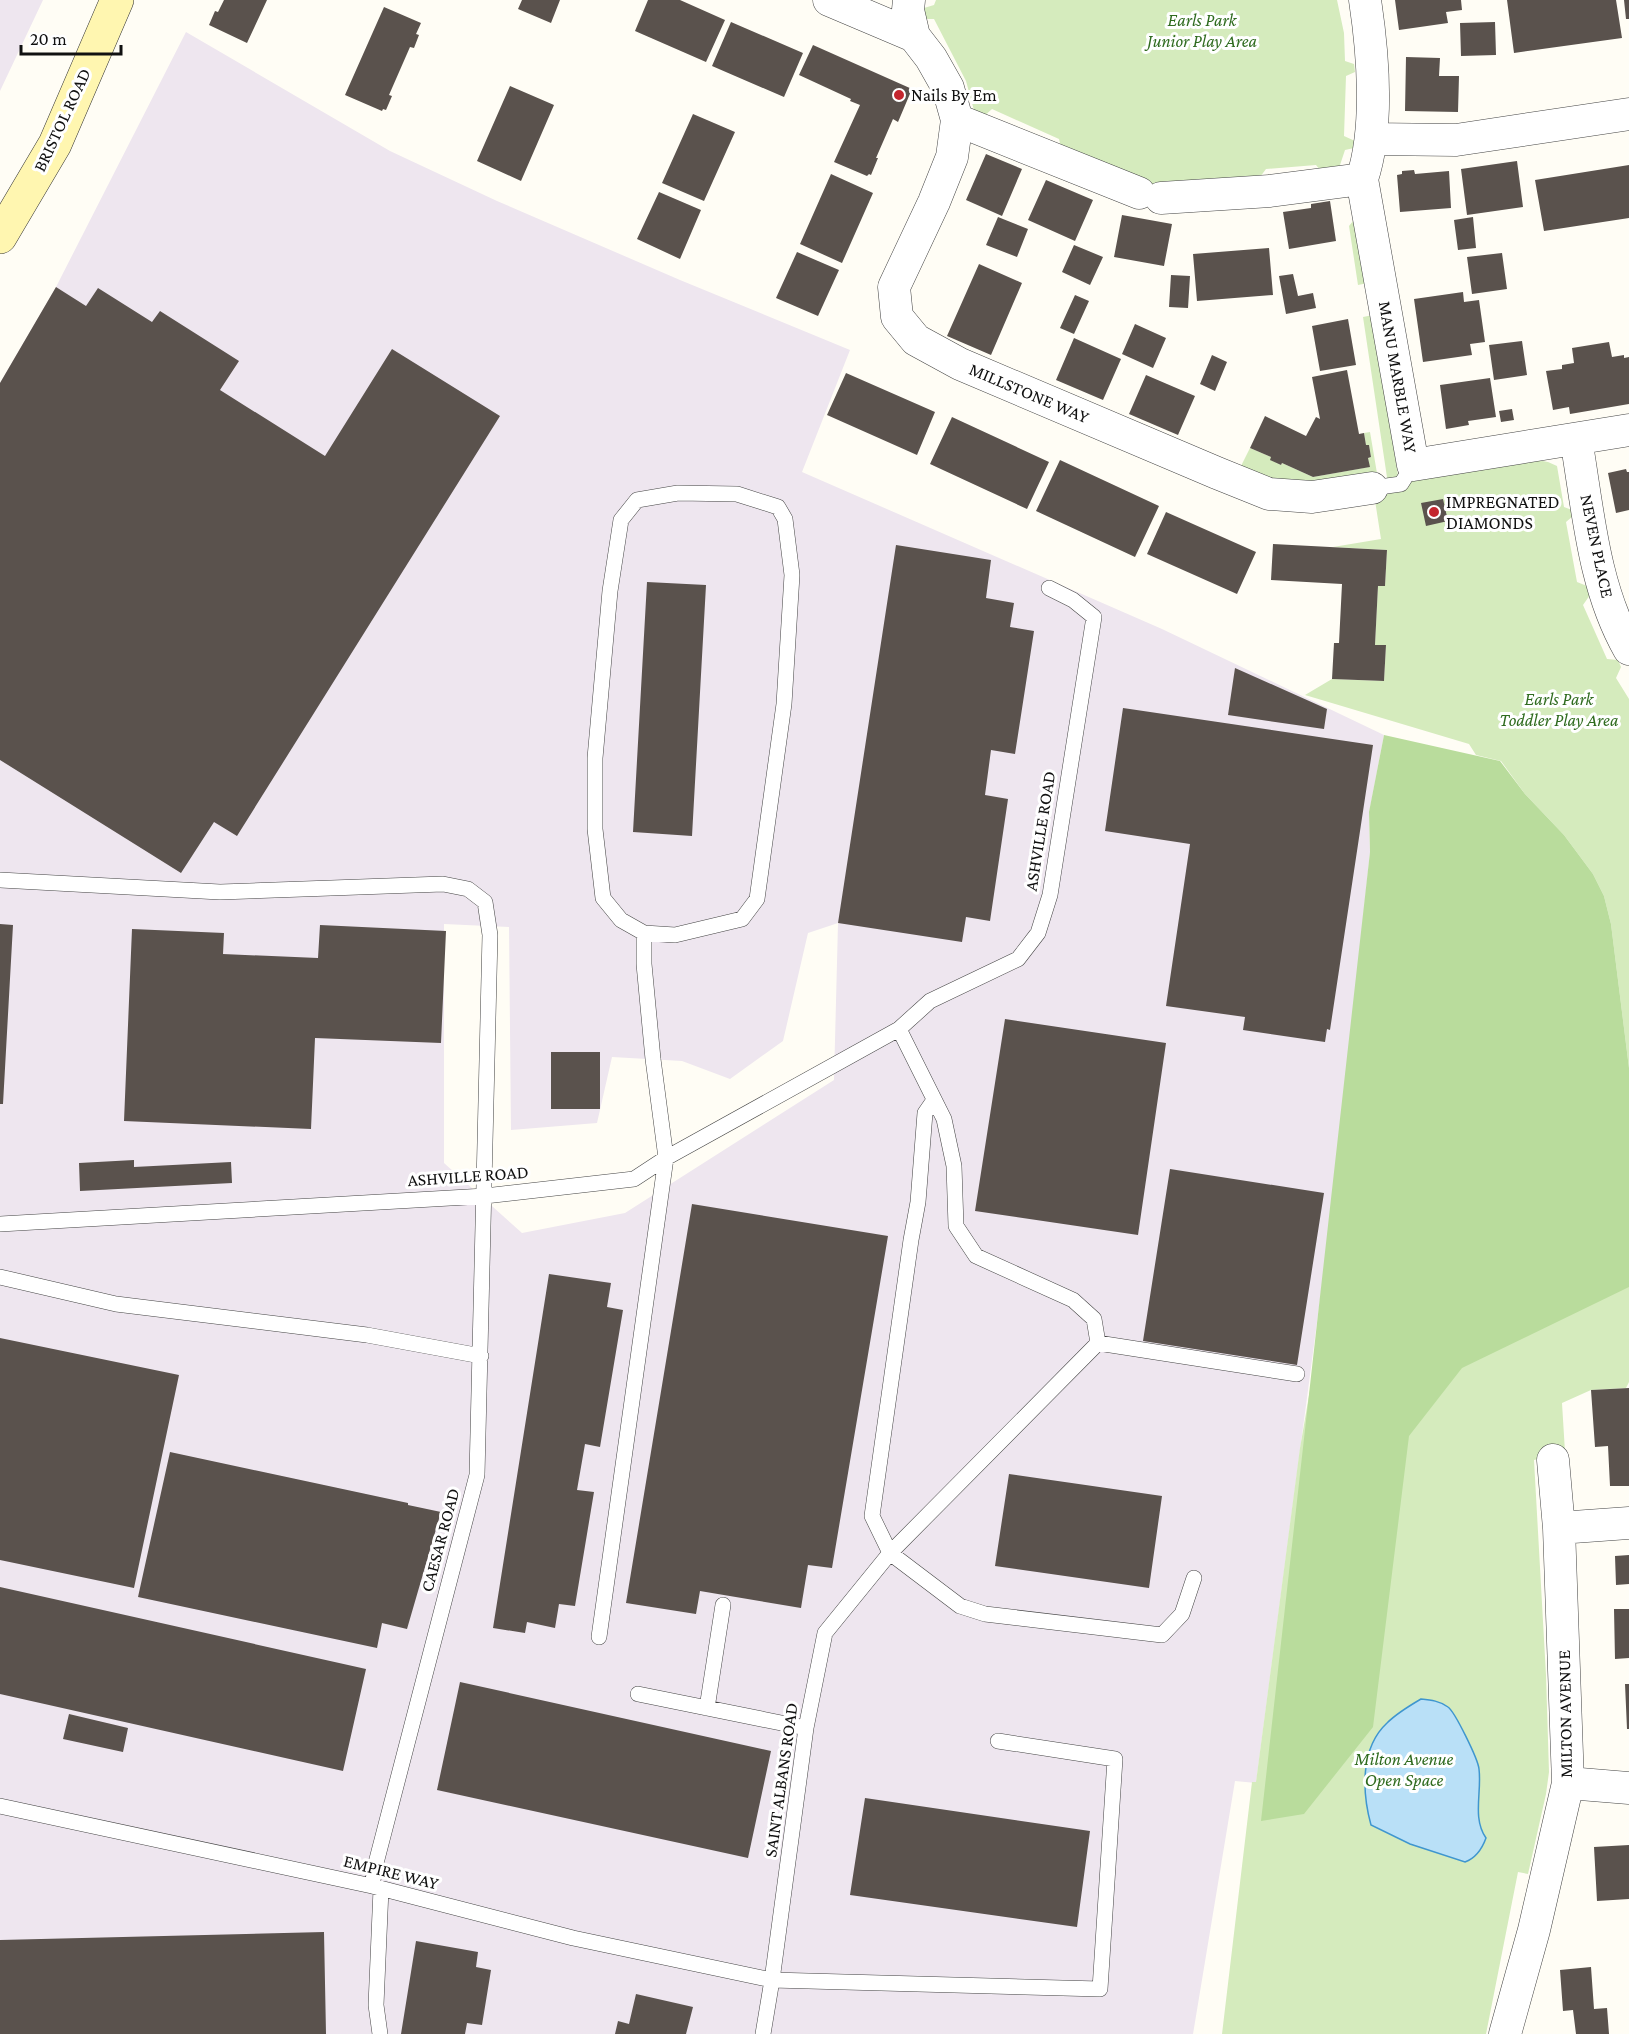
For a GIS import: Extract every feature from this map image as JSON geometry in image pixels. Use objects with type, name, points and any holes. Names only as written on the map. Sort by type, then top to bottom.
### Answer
[{"type":"street","name":"BRISTOL ROAD","points":[[0,237],[55,144],[117,0]]},
{"type":"street","points":[[829,0],[914,36]]},
{"type":"street","name":"MILLSTONE WAY","points":[[909,0],[908,10],[914,36],[931,58],[948,88],[957,120],[952,157],[934,202],[894,287],[897,317],[916,340],[960,364],[1269,494],[1312,497],[1372,488]]},
{"type":"street","name":"MANU MARBLE WAY","points":[[1365,0],[1372,45],[1371,139],[1362,180],[1369,207],[1413,465],[1629,430]]},
{"type":"street","points":[[1371,139],[1456,140],[1629,114]]},
{"type":"street","points":[[957,120],[1150,196],[1270,191],[1362,180]]},
{"type":"street","name":"NEVEN PLACE","points":[[1576,439],[1599,570],[1609,604],[1629,649]]},
{"type":"street","name":"MILTON AVENUE","points":[[1505,2034],[1534,1930],[1568,1783],[1559,1528],[1553,1460]]},
{"type":"street","points":[[1559,1528],[1629,1523]]},
{"type":"street","points":[[1568,1783],[1629,1788]]},
{"type":"lane","points":[[1372,488],[1401,484],[1413,465]]},
{"type":"lane","points":[[678,493],[736,494],[778,507],[785,519],[792,575],[784,704],[757,899],[742,920],[675,935],[644,933],[621,920],[603,898],[595,829],[595,759],[610,591],[621,520],[637,500],[678,493]]},
{"type":"lane","name":"ASHVILLE ROAD","points":[[0,1224],[485,1196],[634,1179],[666,1158],[899,1029],[930,1001],[1018,959],[1038,933],[1050,895],[1094,617],[1073,600],[1049,588]]},
{"type":"lane","name":"CAESAR ROAD","points":[[0,880],[220,892],[443,884],[468,889],[485,902],[490,935],[477,1475],[376,1863],[376,2005],[380,2034]]},
{"type":"lane","points":[[599,1637],[666,1158],[653,1059],[644,964],[644,933]]},
{"type":"lane","points":[[899,1029],[944,1119],[954,1166],[956,1226],[976,1256],[1073,1300],[1094,1319],[1098,1343],[1297,1374]]},
{"type":"lane","points":[[934,1100],[925,1113],[918,1202],[910,1240],[872,1515],[890,1553],[960,1606],[985,1614],[1162,1635],[1182,1614],[1194,1578]]},
{"type":"lane","points":[[0,1277],[116,1304],[367,1335],[480,1356]]},
{"type":"lane","name":"SAINT ALBANS ROAD","points":[[763,2034],[806,1728],[825,1633],[890,1553],[1098,1343]]},
{"type":"lane","points":[[707,1708],[723,1605]]},
{"type":"lane","points":[[638,1694],[806,1728]]},
{"type":"lane","name":"EMPIRE WAY","points":[[0,1806],[377,1888],[573,1938],[772,1980],[1100,1989],[1115,1759],[998,1741]]},
{"type":"shaded area","points":[[0,0],[43,0],[0,91]]},
{"type":"shaded area","points":[[186,32],[390,151],[497,201],[850,350],[802,472],[1162,629],[1384,735],[1369,813],[1370,852],[1337,1171],[1256,1783],[1235,1781],[1193,2034],[0,2034],[0,383],[56,287]],"holes":[[[838,923],[834,1080],[625,1213],[522,1233],[444,1163],[444,924],[509,927],[511,1130],[597,1123],[612,1057],[682,1061],[730,1079],[783,1041],[808,933]]]},
{"type":"green space","name":"Earls Park Junior Play Area","points":[[936,0],[1337,0],[1344,33],[1345,61],[1354,64],[1355,72],[1346,76],[1344,136],[1355,141],[1354,148],[1345,150],[1337,174],[1324,175],[1316,165],[1266,169],[1257,181],[1155,202],[1062,151],[1059,139],[992,109],[982,118],[975,114],[966,81],[934,19],[923,19],[924,8],[934,5]]},
{"type":"green space","points":[[1357,216],[1368,283],[1358,285],[1349,226]]},
{"type":"green space","name":"Earls Park Toddler Play Area","points":[[1373,315],[1399,482],[1537,460],[1557,466],[1564,507],[1572,510],[1573,516],[1566,522],[1577,582],[1587,586],[1590,595],[1583,605],[1607,659],[1618,660],[1621,667],[1616,678],[1629,699],[1629,1068],[1611,924],[1604,896],[1593,874],[1564,835],[1525,794],[1501,761],[1476,755],[1469,744],[1305,695],[1332,679],[1384,681],[1386,645],[1375,645],[1378,586],[1385,586],[1387,550],[1333,547],[1381,539],[1374,494],[1272,481],[1239,470],[1250,448],[1271,457],[1271,460],[1281,465],[1282,463],[1313,477],[1369,467],[1368,458],[1371,457],[1364,433],[1370,432],[1379,485],[1388,484],[1363,317]]},
{"type":"green space","points":[[1384,735],[1500,761],[1525,794],[1564,835],[1593,874],[1604,896],[1611,924],[1629,1068],[1629,1287],[1462,1368],[1409,1436],[1373,1727],[1304,1814],[1261,1821],[1370,852],[1369,812]]},
{"type":"green space","name":"Milton Avenue Open Space","points":[[1629,1199],[1629,1382],[1626,1388],[1591,1390],[1562,1403],[1565,1452],[1534,1460],[1549,1772],[1528,1874],[1518,1872],[1486,2034],[1222,2034],[1252,1782],[1256,1782],[1300,1448],[1317,1349]]},
{"type":"water","points":[[1421,1699],[1439,1702],[1448,1707],[1466,1736],[1478,1764],[1480,1778],[1478,1813],[1486,1838],[1478,1853],[1465,1862],[1410,1844],[1371,1825],[1365,1785],[1372,1745],[1378,1733],[1391,1719]]},
{"type":"building","points":[[224,0],[267,0],[247,43],[209,25],[215,11],[218,12]]},
{"type":"building","points":[[522,0],[560,0],[551,23],[518,9]]},
{"type":"building","points":[[648,0],[680,0],[725,20],[706,62],[635,31]]},
{"type":"building","points":[[1395,0],[1461,0],[1462,10],[1446,12],[1448,23],[1399,30]]},
{"type":"building","points":[[1507,0],[1616,0],[1622,38],[1514,53]]},
{"type":"building","points":[[1624,0],[1629,0],[1629,19],[1626,19]]},
{"type":"building","points":[[384,7],[421,23],[416,34],[419,35],[414,48],[410,47],[389,95],[392,96],[386,110],[382,111],[345,95]]},
{"type":"building","points":[[731,22],[803,53],[784,97],[712,66]]},
{"type":"building","points":[[1495,22],[1496,55],[1461,56],[1460,23]]},
{"type":"building","points":[[813,45],[912,89],[898,122],[893,119],[871,175],[867,176],[834,162],[860,105],[799,75]]},
{"type":"building","points":[[1406,57],[1440,58],[1439,76],[1459,76],[1458,112],[1405,111]]},
{"type":"building","points":[[510,86],[554,105],[521,181],[477,161]]},
{"type":"building","points":[[693,114],[735,132],[704,201],[662,183]]},
{"type":"building","points":[[986,154],[1022,169],[1002,216],[966,200]]},
{"type":"building","points":[[1517,161],[1523,207],[1467,215],[1461,169]]},
{"type":"building","points":[[1629,165],[1629,218],[1544,231],[1535,180]]},
{"type":"building","points":[[1414,170],[1415,174],[1449,171],[1451,208],[1400,212],[1397,175],[1402,174],[1402,171]]},
{"type":"building","points":[[831,174],[873,193],[842,263],[800,244]]},
{"type":"building","points":[[1046,180],[1093,200],[1075,241],[1028,220]]},
{"type":"building","points":[[659,192],[701,210],[680,259],[637,239]]},
{"type":"building","points":[[1330,201],[1336,241],[1289,249],[1283,212],[1311,208],[1311,204]]},
{"type":"building","points":[[1122,215],[1172,224],[1164,266],[1114,257]]},
{"type":"building","points":[[998,217],[1028,229],[1017,257],[986,245]]},
{"type":"building","points":[[1473,217],[1476,248],[1458,250],[1454,220]]},
{"type":"building","points":[[1074,245],[1103,257],[1090,285],[1062,272]]},
{"type":"building","points":[[1269,248],[1273,295],[1197,301],[1193,254]]},
{"type":"building","points":[[797,252],[839,270],[818,316],[776,298]]},
{"type":"building","points":[[1502,253],[1507,289],[1472,294],[1467,257]]},
{"type":"building","points":[[979,264],[1022,283],[991,355],[947,336]]},
{"type":"building","points":[[1293,274],[1298,296],[1313,293],[1316,308],[1286,314],[1279,276]]},
{"type":"building","points":[[1171,275],[1190,276],[1188,308],[1169,307]]},
{"type":"building","points":[[56,287],[86,306],[98,288],[152,322],[160,311],[239,361],[220,390],[325,456],[392,349],[500,416],[237,836],[214,822],[181,873],[0,760],[0,383]]},
{"type":"building","points":[[1463,292],[1464,302],[1479,300],[1485,342],[1470,344],[1472,355],[1423,362],[1414,299]]},
{"type":"building","points":[[1075,295],[1089,301],[1074,334],[1060,328]]},
{"type":"building","points":[[1348,319],[1356,365],[1320,371],[1312,326]]},
{"type":"building","points":[[1135,324],[1166,338],[1153,368],[1122,354]]},
{"type":"building","points":[[1074,338],[1121,359],[1103,400],[1056,380]]},
{"type":"building","points":[[1522,341],[1527,375],[1494,380],[1489,345]]},
{"type":"building","points":[[1609,342],[1612,357],[1624,355],[1624,358],[1629,357],[1629,404],[1570,414],[1569,407],[1553,410],[1546,371],[1562,369],[1562,365],[1574,363],[1572,348]]},
{"type":"building","points":[[1212,355],[1227,362],[1215,391],[1200,384]]},
{"type":"building","points":[[1347,370],[1359,434],[1364,433],[1366,445],[1369,445],[1370,467],[1313,477],[1270,460],[1271,457],[1250,448],[1265,416],[1306,436],[1316,417],[1320,419],[1312,377]]},
{"type":"building","points":[[846,373],[935,412],[917,455],[827,415]]},
{"type":"building","points":[[1146,375],[1195,396],[1178,435],[1129,414]]},
{"type":"building","points":[[1490,378],[1496,417],[1468,421],[1469,425],[1446,429],[1440,385]]},
{"type":"building","points":[[1512,409],[1514,420],[1501,422],[1499,411]]},
{"type":"building","points":[[952,417],[1049,462],[1027,509],[930,464]]},
{"type":"building","points":[[1060,460],[1159,506],[1135,557],[1036,511]]},
{"type":"building","points":[[1626,469],[1629,472],[1629,510],[1616,513],[1608,473]]},
{"type":"building","name":"IMPREGNATED DIAMONDS","points":[[1443,499],[1448,521],[1426,526],[1421,503]]},
{"type":"building","points":[[1166,512],[1256,552],[1237,594],[1147,554]]},
{"type":"building","points":[[1273,544],[1387,550],[1385,586],[1378,586],[1375,645],[1386,645],[1384,681],[1332,679],[1334,643],[1339,643],[1342,584],[1271,580]]},
{"type":"building","points":[[896,545],[991,560],[986,598],[1014,603],[1010,627],[1034,631],[1015,754],[991,750],[985,795],[1008,799],[990,921],[966,917],[962,942],[838,923]]},
{"type":"building","points":[[647,582],[706,585],[692,836],[633,832]]},
{"type":"building","points":[[1235,668],[1327,709],[1324,729],[1228,715]]},
{"type":"building","points":[[1123,708],[1373,745],[1330,1030],[1327,1029],[1325,1042],[1243,1030],[1245,1017],[1166,1006],[1190,844],[1105,831]]},
{"type":"building","points":[[0,924],[13,925],[3,1104],[0,1104]]},
{"type":"building","points":[[320,925],[446,931],[441,1043],[315,1038],[311,1129],[124,1121],[132,929],[224,933],[223,954],[318,958]]},
{"type":"building","points":[[1005,1019],[1166,1043],[1138,1235],[975,1211]]},
{"type":"building","points":[[551,1052],[600,1052],[600,1109],[551,1109]]},
{"type":"building","points":[[134,1160],[134,1167],[231,1162],[232,1183],[80,1191],[79,1163]]},
{"type":"building","points":[[1170,1169],[1324,1193],[1297,1365],[1143,1341]]},
{"type":"building","points":[[692,1204],[888,1236],[832,1568],[808,1565],[801,1608],[700,1591],[696,1614],[626,1603]]},
{"type":"building","points":[[549,1274],[611,1283],[607,1307],[623,1310],[600,1447],[585,1444],[577,1490],[594,1492],[575,1606],[559,1604],[555,1628],[527,1622],[525,1633],[493,1628]]},
{"type":"building","points":[[0,1338],[179,1375],[134,1588],[0,1560]]},
{"type":"building","points":[[1629,1388],[1629,1486],[1610,1486],[1608,1446],[1595,1447],[1591,1390]]},
{"type":"building","points":[[170,1452],[441,1512],[407,1629],[382,1623],[377,1648],[138,1597]]},
{"type":"building","points":[[1009,1474],[1162,1496],[1149,1588],[995,1566]]},
{"type":"building","points":[[1629,1555],[1629,1584],[1616,1585],[1615,1556]]},
{"type":"building","points":[[0,1587],[366,1669],[343,1771],[0,1694]]},
{"type":"building","points":[[1614,1609],[1629,1609],[1629,1658],[1615,1659]]},
{"type":"building","points":[[460,1682],[771,1751],[748,1858],[437,1790]]},
{"type":"building","points":[[1625,1684],[1629,1684],[1629,1729],[1627,1729]]},
{"type":"building","points":[[69,1714],[128,1728],[123,1752],[63,1739]]},
{"type":"building","points":[[865,1798],[1090,1831],[1077,1927],[850,1895]]},
{"type":"building","points":[[1629,1845],[1629,1899],[1597,1901],[1594,1847]]},
{"type":"building","points":[[324,1932],[326,2034],[0,2034],[0,1940]]},
{"type":"building","points":[[416,1941],[478,1952],[476,1967],[491,1970],[482,2025],[467,2023],[465,2034],[401,2034]]},
{"type":"building","points":[[1591,1967],[1594,2009],[1607,2008],[1609,2034],[1576,2034],[1573,2010],[1563,2011],[1560,1970]]},
{"type":"building","points":[[636,1994],[693,2007],[686,2034],[615,2034],[618,2021],[629,2024]]},
{"type":"place","name":"Nails By Em","points":[[899,95]]},
{"type":"place","name":"IMPREGNATED DIAMONDS","points":[[1434,512]]}]
